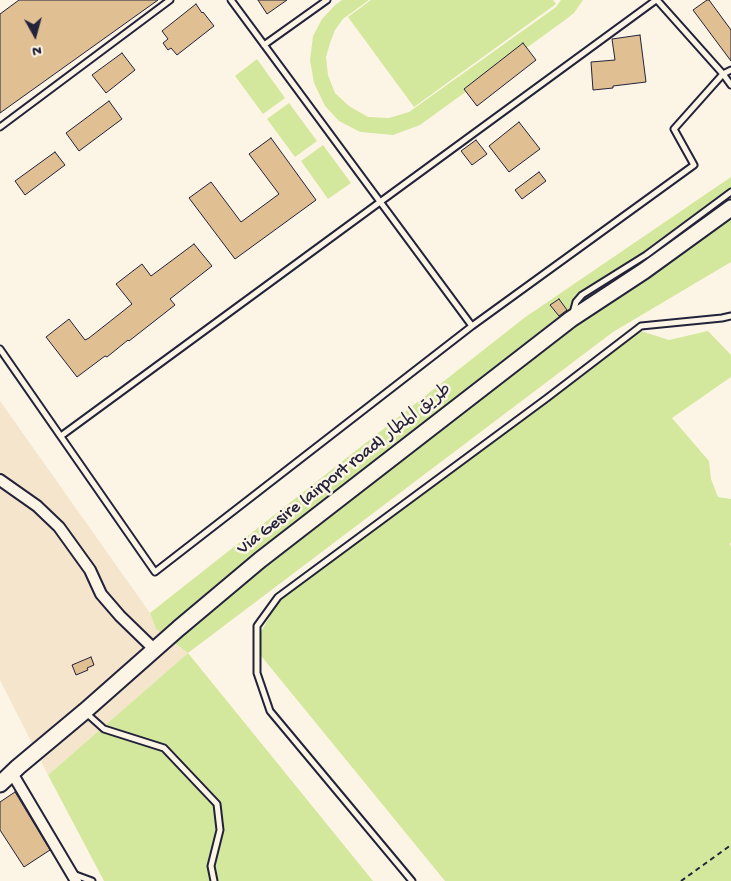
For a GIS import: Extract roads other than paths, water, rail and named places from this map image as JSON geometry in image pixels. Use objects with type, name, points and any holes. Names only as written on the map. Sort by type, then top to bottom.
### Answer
[{"type":"main road","name":"Via Gesire (airport road) طريق المطار","points":[[0,784],[260,560],[571,319],[644,271],[731,208]]},
{"type":"street","points":[[0,480],[37,506],[59,527],[90,570],[101,594],[120,616],[155,650]]},
{"type":"street","points":[[12,773],[74,877]]},
{"type":"lane","points":[[0,127],[170,0]]},
{"type":"lane","points":[[231,0],[472,326]]},
{"type":"lane","points":[[264,45],[327,0]]},
{"type":"lane","points":[[61,436],[656,0],[723,74],[731,86]]},
{"type":"lane","points":[[0,349],[155,572],[472,326],[694,165],[674,129],[723,74],[731,70]]},
{"type":"lane","points":[[571,319],[576,302],[582,295],[646,255],[731,192]]},
{"type":"lane","points":[[412,881],[270,711],[257,673],[257,626],[278,597],[641,326],[731,316]]},
{"type":"lane","points":[[85,711],[104,729],[164,748],[217,804],[220,830],[211,866],[214,881]]},
{"type":"lane","points":[[74,877],[92,881]]}]
